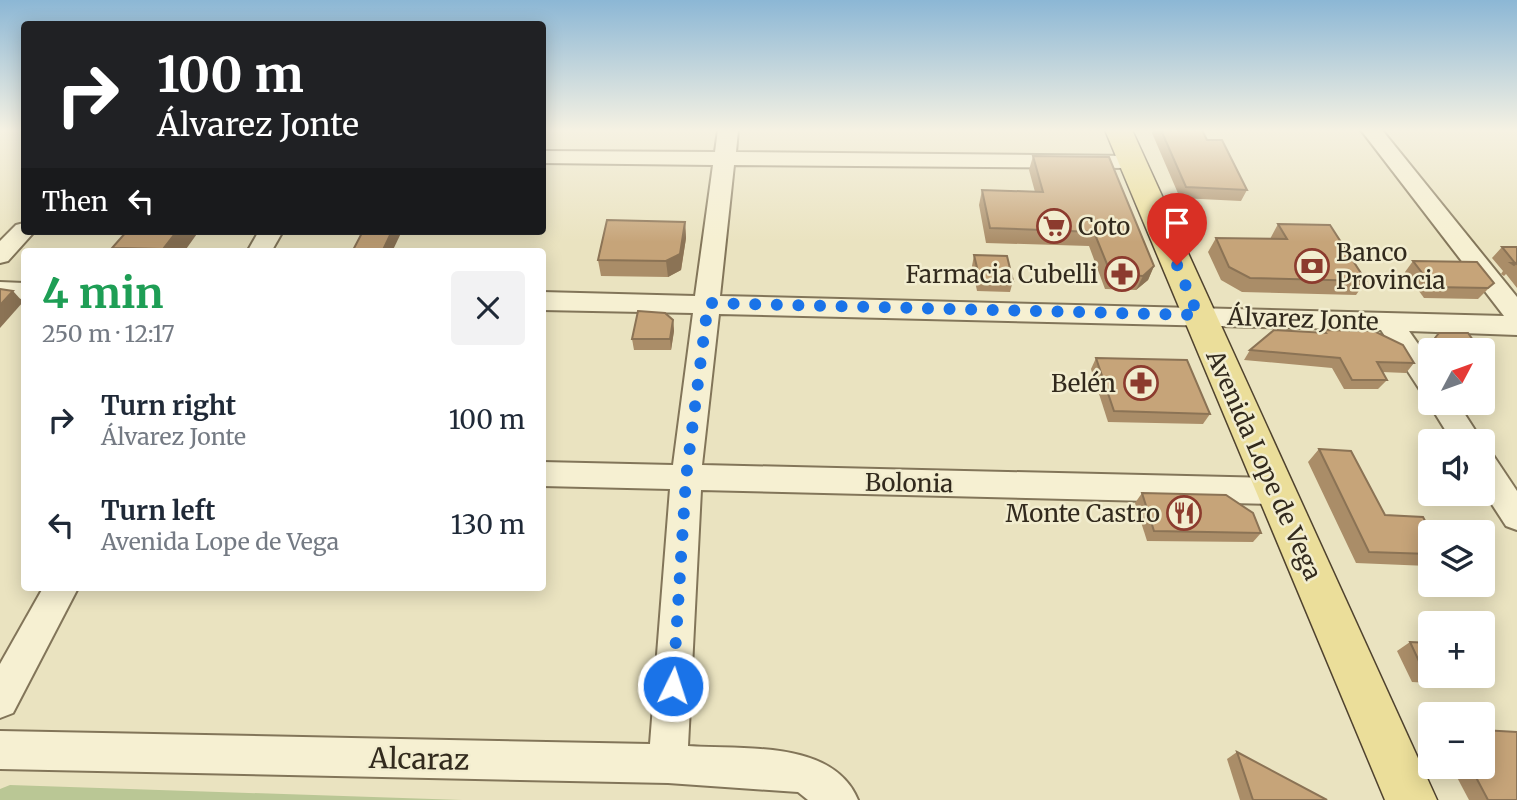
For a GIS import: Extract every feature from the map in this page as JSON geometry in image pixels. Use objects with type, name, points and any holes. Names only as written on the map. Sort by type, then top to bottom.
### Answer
[{"type":"main road","name":"Avenida Lope de Vega","points":[[1133,167],[1411,800]]},
{"type":"street","points":[[668,764],[686,478],[723,167]]},
{"type":"street","points":[[1400,167],[1517,315]]},
{"type":"street","points":[[0,255],[21,233]]},
{"type":"street","points":[[0,290],[21,291]]},
{"type":"street","name":"Álvarez Jonte","points":[[546,301],[1198,315],[1517,326]]},
{"type":"street","points":[[1391,323],[1418,365]]},
{"type":"street","name":"Bolonia","points":[[546,474],[1275,491]]},
{"type":"street","points":[[1495,484],[1517,517]]},
{"type":"street","points":[[0,700],[59,591]]},
{"type":"street","name":"Alcaraz","points":[[0,750],[668,764],[798,774],[816,780],[835,796]]},
{"type":"green space","points":[[10,785],[462,800],[0,800],[0,789]]},
{"type":"building","points":[[1036,167],[1113,167],[1154,266],[1143,276],[1111,274],[1094,232],[990,228],[982,190],[1043,192]]},
{"type":"building","points":[[1177,167],[1236,167],[1247,190],[1186,187]]},
{"type":"building","points":[[607,220],[685,222],[680,254],[666,261],[598,260]]},
{"type":"building","points":[[1278,224],[1330,225],[1366,281],[1250,278],[1229,267],[1216,238],[1287,239]]},
{"type":"building","points":[[123,235],[174,235],[164,248],[112,248]]},
{"type":"building","points":[[361,235],[390,235],[384,248],[354,248]]},
{"type":"building","points":[[1502,247],[1517,247],[1517,264],[1511,263],[1515,263]]},
{"type":"building","points":[[974,255],[1007,256],[1013,281],[980,280]]},
{"type":"building","points":[[1413,261],[1477,262],[1494,283],[1488,288],[1433,287]]},
{"type":"building","points":[[0,289],[13,291],[0,305]]},
{"type":"building","points":[[638,311],[665,313],[673,320],[670,339],[632,339]]},
{"type":"building","points":[[1274,330],[1326,333],[1324,330],[1374,331],[1403,345],[1414,363],[1377,362],[1387,380],[1352,380],[1340,358],[1250,350]]},
{"type":"building","points":[[1439,333],[1468,333],[1472,338],[1435,338]]},
{"type":"building","points":[[1096,358],[1187,360],[1210,414],[1114,411]]},
{"type":"building","points":[[1319,449],[1351,451],[1385,515],[1423,517],[1425,520],[1418,520],[1418,554],[1369,552]]},
{"type":"building","name":"Monte Castro","points":[[1142,493],[1226,495],[1253,513],[1261,533],[1154,531]]},
{"type":"building","points":[[1410,642],[1418,642],[1418,659]]},
{"type":"building","points":[[1495,731],[1517,732],[1517,800],[1488,800],[1477,779],[1495,779]]},
{"type":"building","points":[[1237,752],[1327,800],[1253,800]]},
{"type":"place","name":"Coto","points":[[1054,226]]},
{"type":"place","name":"Banco Provincia","points":[[1312,266]]},
{"type":"place","name":"Farmacia Cubelli","points":[[1122,274]]},
{"type":"place","name":"Belén","points":[[1141,383]]},
{"type":"place","name":"Monte Castro","points":[[1184,513]]},
{"type":"route","points":[[673,686],[686,478],[708,303],[1198,315],[1177,265]]}]
